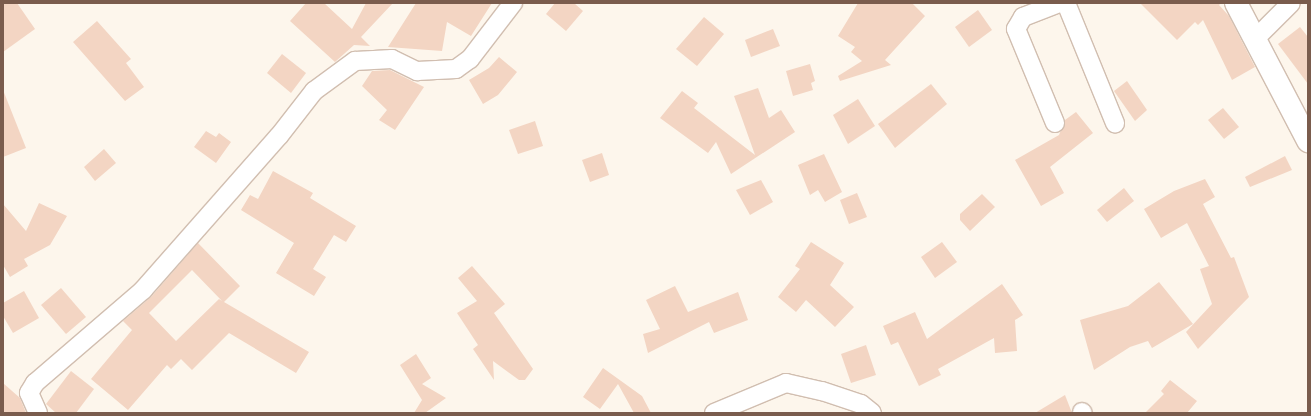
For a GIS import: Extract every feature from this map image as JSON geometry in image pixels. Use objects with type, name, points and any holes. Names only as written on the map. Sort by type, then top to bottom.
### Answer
[{"type":"main road","points":[[1236,3],[1256,38],[1308,141]]},
{"type":"street","points":[[38,413],[29,393],[35,383],[143,290],[279,136],[314,91],[355,61],[392,59],[417,71],[456,69],[470,59],[513,3]]},
{"type":"street","points":[[1055,123],[1016,30],[1023,17],[1060,3]]},
{"type":"street","points":[[1066,3],[1116,123]]},
{"type":"street","points":[[1256,38],[1291,3]]},
{"type":"street","points":[[714,413],[786,383],[829,393],[861,404],[872,413]]},
{"type":"building","points":[[3,3],[17,3],[35,29],[3,52]]},
{"type":"building","points":[[306,3],[324,3],[352,29],[366,3],[393,3],[361,37],[370,46],[354,45],[335,62],[290,21]]},
{"type":"building","points":[[416,3],[492,3],[471,36],[447,22],[442,51],[388,47]]},
{"type":"building","points":[[555,3],[574,3],[583,11],[566,31],[546,14]]},
{"type":"building","points":[[858,3],[912,3],[925,16],[885,60],[891,65],[840,81],[838,76],[862,61],[851,52],[855,47],[838,36]]},
{"type":"building","points":[[1140,3],[1221,3],[1219,5],[1229,16],[1255,67],[1232,80],[1203,20],[1198,25],[1195,22],[1177,40]]},
{"type":"building","points":[[978,10],[992,30],[969,47],[955,27]]},
{"type":"building","points":[[704,17],[724,34],[697,66],[676,49]]},
{"type":"building","points":[[97,21],[131,59],[126,63],[144,87],[125,101],[73,42]]},
{"type":"building","points":[[1300,27],[1308,37],[1308,84],[1278,44]]},
{"type":"building","points":[[773,29],[780,46],[751,57],[745,40]]},
{"type":"building","points":[[282,54],[306,73],[291,93],[267,73]]},
{"type":"building","points":[[499,57],[517,72],[498,95],[483,104],[469,80],[489,68]]},
{"type":"building","points":[[810,64],[815,81],[811,83],[813,90],[793,96],[786,71]]},
{"type":"building","points":[[390,70],[424,87],[395,130],[379,120],[387,110],[362,86],[372,71]]},
{"type":"building","points":[[1127,81],[1147,110],[1135,121],[1114,91]]},
{"type":"building","points":[[931,84],[947,104],[895,148],[878,124]]},
{"type":"building","points":[[758,88],[769,118],[781,110],[795,132],[731,174],[716,142],[708,153],[660,118],[682,91],[698,103],[694,108],[755,155],[734,96]]},
{"type":"building","points":[[3,90],[26,148],[3,157]]},
{"type":"building","points":[[858,99],[875,126],[848,144],[833,115]]},
{"type":"building","points":[[1223,108],[1239,127],[1224,139],[1208,120]]},
{"type":"building","points":[[1076,112],[1093,133],[1050,167],[1064,193],[1041,206],[1015,160],[1059,135],[1065,120]]},
{"type":"building","points":[[535,121],[543,146],[518,154],[509,130]]},
{"type":"building","points":[[206,131],[216,137],[219,133],[231,142],[216,163],[194,147]]},
{"type":"building","points":[[104,149],[116,163],[95,181],[84,167]]},
{"type":"building","points":[[602,153],[609,175],[590,182],[582,160]]},
{"type":"building","points":[[824,154],[842,192],[825,202],[818,190],[810,195],[798,165]]},
{"type":"building","points":[[1285,156],[1292,170],[1250,187],[1245,177]]},
{"type":"building","points":[[273,171],[313,193],[310,198],[356,226],[346,242],[334,235],[313,269],[326,277],[314,296],[276,273],[294,243],[241,210],[250,195],[258,199]]},
{"type":"building","points":[[1205,179],[1215,197],[1203,204],[1231,258],[1234,257],[1249,297],[1198,349],[1186,332],[1212,304],[1200,269],[1209,266],[1187,223],[1161,238],[1144,209],[1174,191]]},
{"type":"building","points":[[761,180],[773,202],[750,215],[736,190]]},
{"type":"building","points":[[1124,188],[1134,201],[1107,222],[1097,210]]},
{"type":"building","points":[[857,193],[867,217],[849,224],[840,200]]},
{"type":"building","points":[[982,194],[995,207],[970,231],[960,220],[960,214]]},
{"type":"building","points":[[39,203],[67,216],[50,245],[24,259],[28,266],[10,277],[3,265],[3,204],[26,231]]},
{"type":"building","points":[[811,242],[844,263],[830,285],[854,307],[835,327],[806,300],[796,312],[778,297],[800,269],[795,266]]},
{"type":"building","points":[[942,242],[957,262],[935,278],[921,257]]},
{"type":"building","points":[[198,243],[240,286],[224,302],[309,352],[296,373],[229,333],[192,370],[181,359],[171,369],[167,365],[128,410],[91,379],[132,330],[123,321],[151,297]],"holes":[[[192,270],[222,301],[219,299],[176,341],[149,313]]]},
{"type":"building","points":[[472,266],[505,304],[494,313],[533,369],[525,380],[519,380],[493,361],[494,380],[473,349],[478,345],[457,313],[477,301],[458,278]]},
{"type":"building","points":[[1159,282],[1193,324],[1152,348],[1148,341],[1130,347],[1094,370],[1080,320],[1128,306]]},
{"type":"building","points":[[1002,284],[1023,315],[1015,320],[1017,351],[995,353],[994,338],[938,369],[941,375],[919,386],[898,342],[891,345],[883,326],[915,312],[927,339]]},
{"type":"building","points":[[675,286],[688,312],[738,292],[748,320],[714,333],[709,322],[648,353],[643,334],[660,329],[646,300]]},
{"type":"building","points":[[61,288],[86,317],[66,334],[41,305]]},
{"type":"building","points":[[24,291],[39,318],[13,333],[3,316],[3,303]]},
{"type":"building","points":[[866,345],[876,375],[851,383],[841,354]]},
{"type":"building","points":[[416,354],[431,378],[422,384],[446,398],[425,413],[414,413],[422,400],[400,365]]},
{"type":"building","points":[[603,368],[642,396],[651,413],[634,413],[618,384],[600,409],[583,397]]},
{"type":"building","points":[[71,371],[94,389],[76,413],[56,413],[46,404]]},
{"type":"building","points":[[1170,380],[1197,401],[1187,413],[1145,413],[1164,394],[1161,391]]},
{"type":"building","points":[[3,383],[20,398],[26,413],[3,413]]},
{"type":"building","points":[[1065,395],[1072,413],[1035,413]]}]
